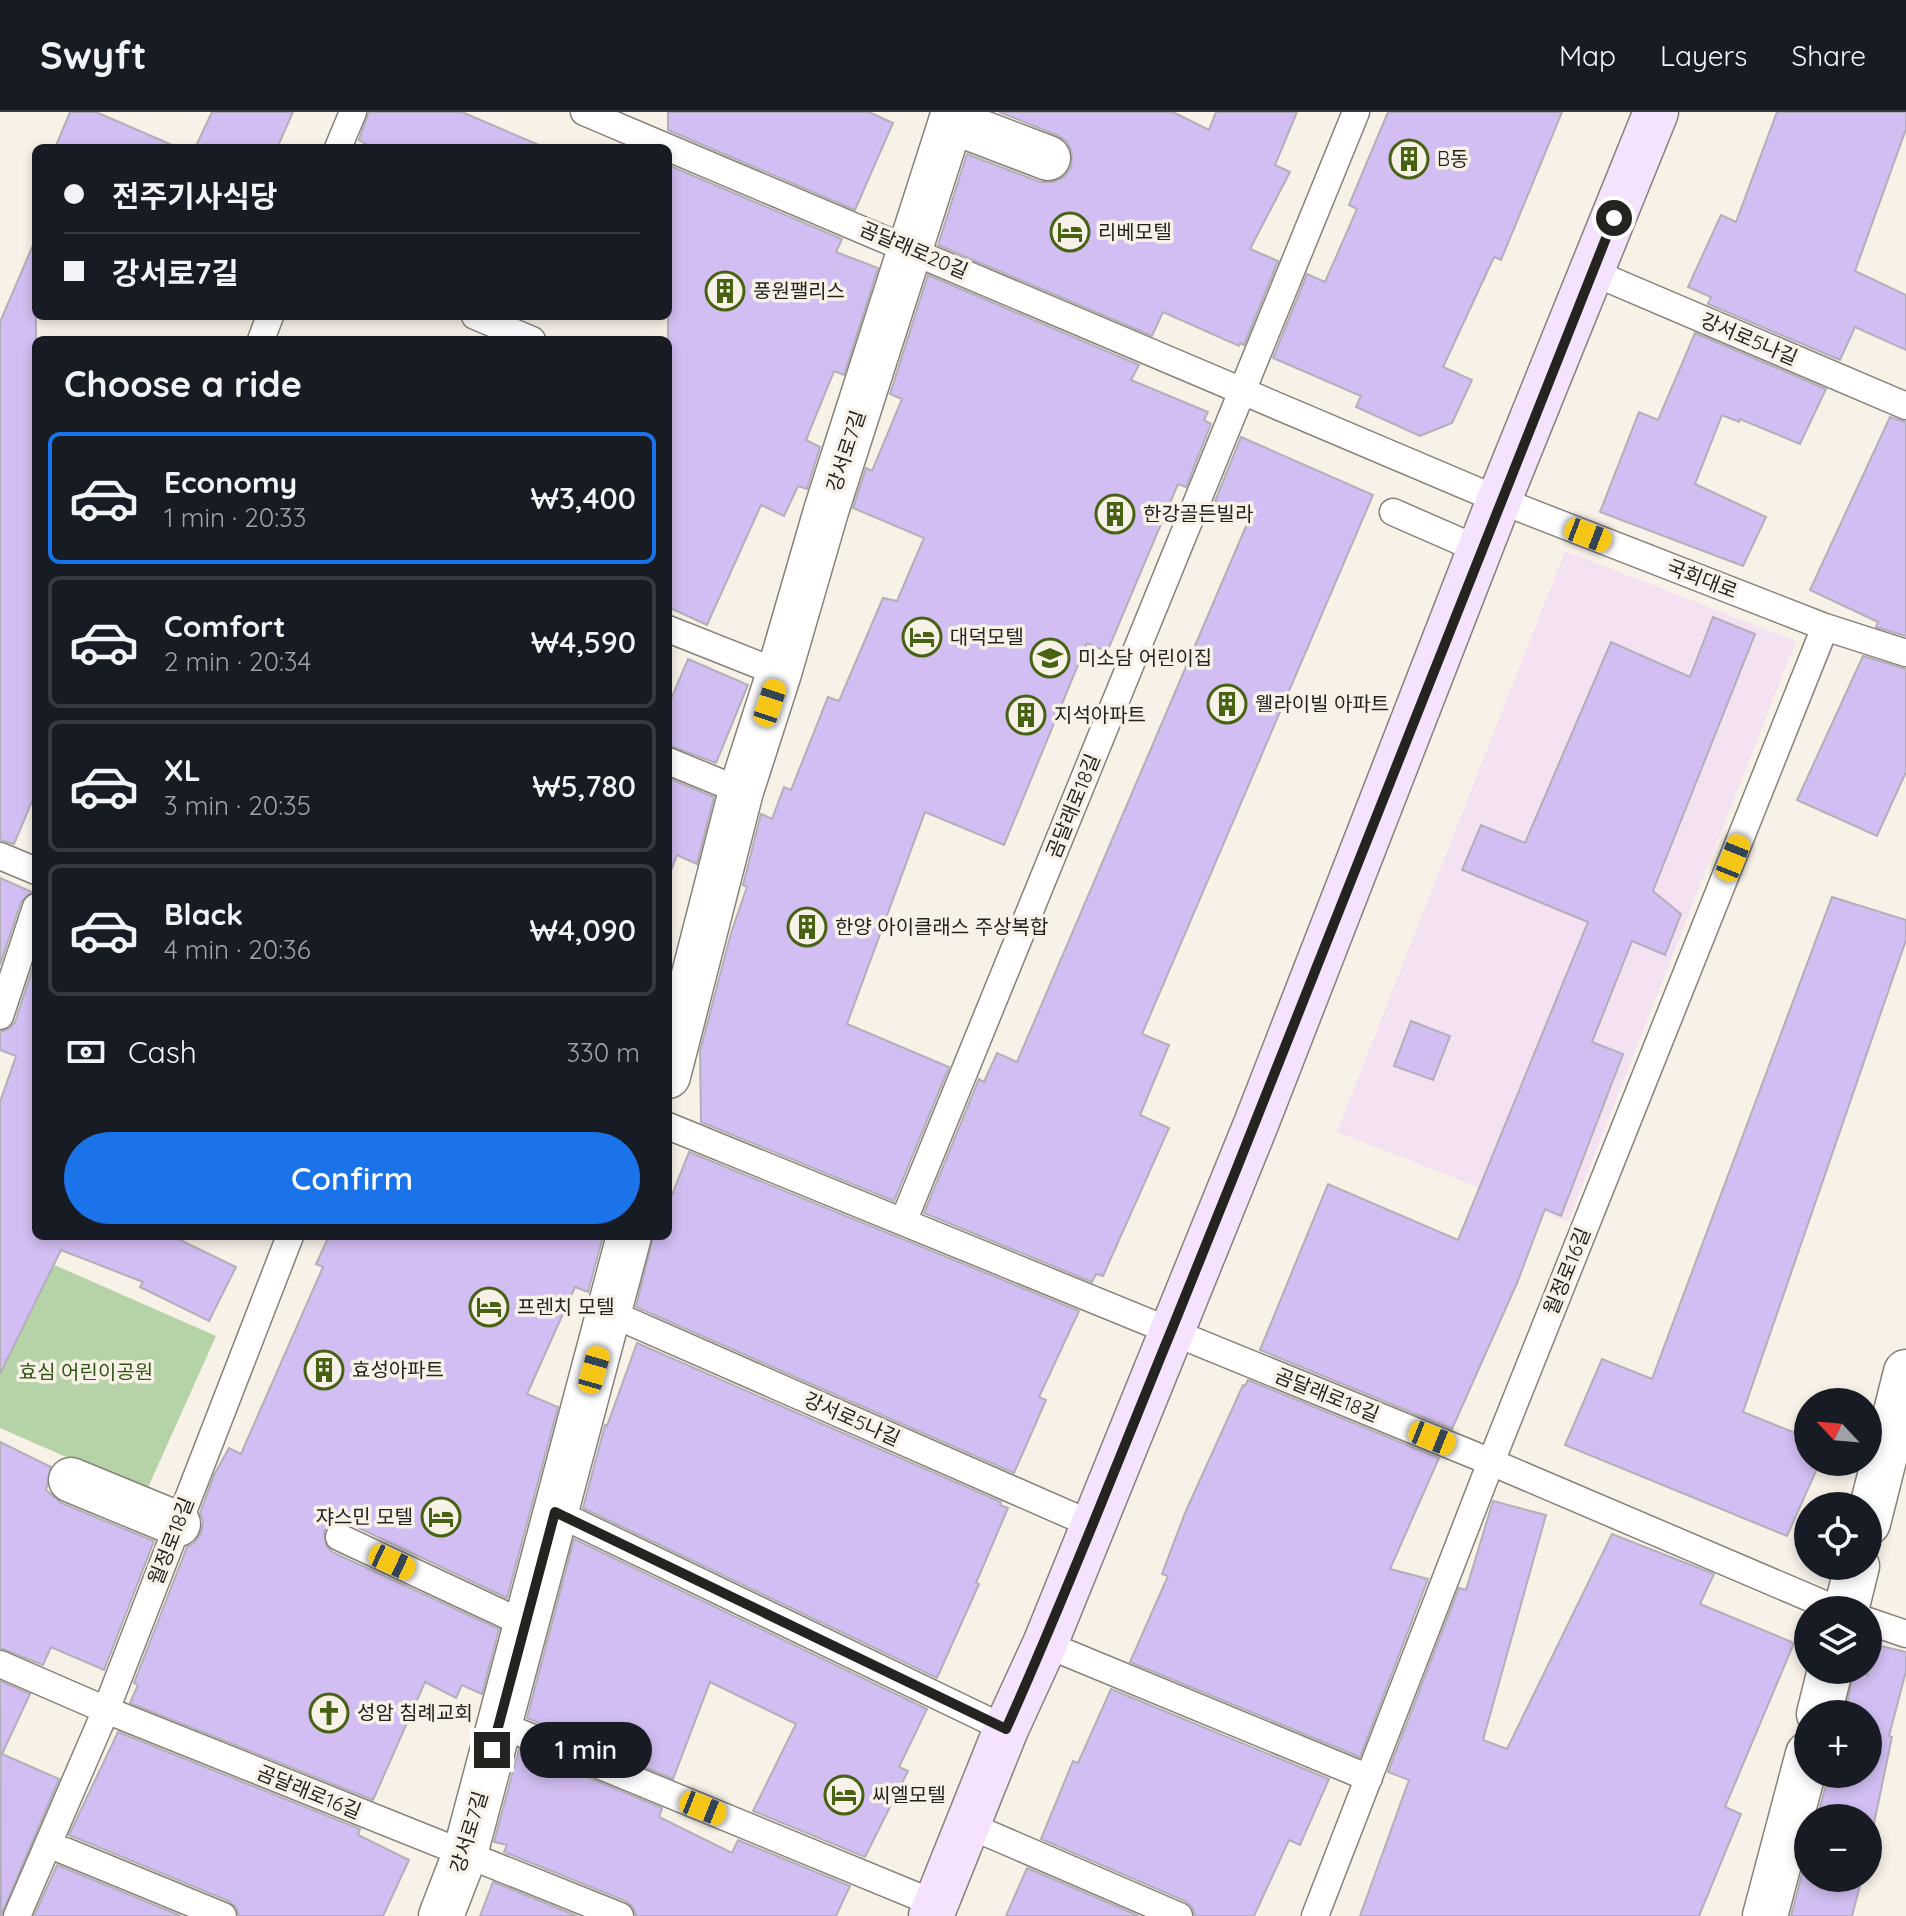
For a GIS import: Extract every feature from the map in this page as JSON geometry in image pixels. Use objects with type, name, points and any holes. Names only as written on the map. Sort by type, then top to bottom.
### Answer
[{"type":"street","points":[[934,1910],[1256,1124],[1499,500],[1656,112]]},
{"type":"street","name":"강서로7길","points":[[672,1043],[679,984],[953,116]]},
{"type":"street","points":[[953,116],[1048,158]]},
{"type":"street","name":"강서로7길","points":[[441,1916],[465,1854],[628,1240]]},
{"type":"street","points":[[1876,1492],[1906,1372]]},
{"type":"street","points":[[71,1480],[178,1524]]},
{"type":"street","points":[[1765,1916],[1799,1788]]},
{"type":"lane","points":[[340,144],[353,112]]},
{"type":"lane","name":"곰달래로20길","points":[[584,112],[660,144]]},
{"type":"lane","points":[[1242,390],[1356,112]]},
{"type":"lane","name":"곰달래로20길","points":[[672,149],[1499,500]]},
{"type":"lane","name":"강서로5나길","points":[[1592,272],[1906,406]]},
{"type":"lane","points":[[484,320],[522,336]]},
{"type":"lane","name":"곰달래로18길","points":[[903,1222],[1242,390]]},
{"type":"lane","name":"국회대로","points":[[1499,500],[1825,627],[1906,653]]},
{"type":"lane","points":[[1393,512],[1480,550]]},
{"type":"lane","name":"월정로16길","points":[[1315,1916],[1491,1462],[1825,627]]},
{"type":"lane","points":[[672,631],[779,673]]},
{"type":"lane","points":[[672,763],[741,791]]},
{"type":"lane","points":[[0,856],[32,869]]},
{"type":"lane","points":[[0,1016],[32,919]]},
{"type":"lane","name":"곰달래로18길","points":[[672,1128],[1491,1462],[1805,1596]]},
{"type":"lane","name":"월정로18길","points":[[17,1916],[106,1710],[288,1240]]},
{"type":"lane","name":"강서로5나길","points":[[610,1313],[1093,1525]]},
{"type":"lane","points":[[555,1512],[1006,1729]]},
{"type":"lane","points":[[339,1537],[525,1624]]},
{"type":"lane","points":[[1882,1626],[1906,1634]]},
{"type":"lane","points":[[1045,1644],[1369,1778]]},
{"type":"lane","name":"곰달래로16길","points":[[0,1664],[106,1710],[620,1916]]},
{"type":"lane","points":[[499,1724],[934,1910]]},
{"type":"lane","points":[[968,1825],[1179,1916]]},
{"type":"lane","points":[[48,1844],[223,1916]]},
{"type":"shaded area","points":[[1565,551],[1796,641],[1568,1222],[1337,1132]]},
{"type":"green space","name":"효심 어린이공원","points":[[0,1241],[216,1336],[146,1492],[0,1428]]},
{"type":"building","points":[[70,112],[96,112],[170,144],[57,144]]},
{"type":"building","points":[[212,112],[293,112],[279,144],[197,144]]},
{"type":"building","points":[[369,112],[462,112],[537,144],[366,144],[359,140]]},
{"type":"building","points":[[668,112],[869,112],[893,123],[855,210],[668,130]]},
{"type":"building","points":[[999,112],[1173,112],[1209,130],[1216,112],[1297,112],[1275,165],[1290,172],[1250,249],[1278,261],[1244,345],[1240,343],[1239,346],[1163,312],[1152,336],[938,245],[967,154],[1040,182],[1053,182],[1064,177],[1071,168],[1072,153],[1067,142]]},
{"type":"building","points":[[1388,112],[1562,112],[1501,260],[1494,257],[1443,367],[1472,380],[1452,423],[1420,436],[1356,407],[1361,396],[1273,358],[1307,274],[1325,282],[1357,209],[1349,205]]},
{"type":"building","points":[[1777,112],[1906,112],[1906,129],[1855,271],[1906,295],[1906,350],[1855,327],[1840,360],[1708,304],[1711,297],[1688,287],[1721,215],[1736,222]]},
{"type":"building","points":[[672,167],[842,239],[836,252],[878,268],[844,375],[834,371],[806,440],[820,447],[807,489],[798,486],[784,516],[761,505],[707,625],[672,609],[672,336],[668,336],[668,320],[672,320]]},
{"type":"building","points":[[32,247],[32,320],[36,320],[36,336],[32,336],[32,801],[14,844],[0,840],[0,322]]},
{"type":"building","points":[[928,275],[1139,365],[1131,380],[1208,412],[1204,420],[1211,424],[1186,487],[1178,484],[1107,652],[1087,643],[1004,845],[925,812],[847,1024],[949,1067],[894,1201],[701,1122],[700,1051],[731,933],[747,887],[743,885],[761,814],[772,819],[784,787],[791,790],[828,697],[839,701],[883,598],[897,601],[924,538],[853,508],[866,468],[872,471],[902,399],[890,394]]},
{"type":"building","points":[[1695,333],[1826,389],[1800,444],[1740,419],[1739,422],[1722,415],[1695,484],[1766,517],[1743,566],[1600,512],[1639,412],[1658,420]]},
{"type":"building","points":[[1890,417],[1906,422],[1906,636],[1876,627],[1878,622],[1810,590]]},
{"type":"building","name":"웰라이빌 아파트","points":[[1241,437],[1373,495],[1142,1034],[1169,1045],[1140,1115],[1169,1128],[1103,1276],[1096,1274],[1092,1282],[924,1213],[979,1079],[984,1082],[997,1053],[1017,1062],[1250,517],[1215,501]]},
{"type":"building","points":[[1713,617],[1755,634],[1653,891],[1681,914],[1665,955],[1632,941],[1592,1042],[1623,1054],[1561,1216],[1545,1209],[1517,1283],[1452,1429],[1260,1350],[1328,1184],[1458,1240],[1588,922],[1462,870],[1481,825],[1525,843],[1611,642],[1690,677]]},
{"type":"building","points":[[1863,656],[1906,669],[1906,772],[1877,836],[1797,800]]},
{"type":"building","points":[[688,659],[748,685],[716,763],[672,746],[672,697]]},
{"type":"building","points":[[672,780],[714,797],[697,864],[677,855],[672,868]]},
{"type":"building","points":[[0,878],[32,892],[21,902],[0,965]]},
{"type":"building","points":[[1832,897],[1906,920],[1906,940],[1743,1412],[1794,1432],[1794,1476],[1814,1476],[1807,1492],[1794,1492],[1794,1520],[1787,1536],[1565,1445],[1602,1359],[1652,1379]]},
{"type":"building","points":[[32,970],[32,1240],[180,1240],[236,1267],[209,1321],[140,1287],[143,1282],[61,1250],[0,1374],[0,1102],[16,1056],[0,1050],[0,1032],[15,1022]]},
{"type":"building","points":[[1411,1021],[1450,1036],[1433,1080],[1394,1066]]},
{"type":"building","points":[[689,1152],[1079,1311],[1039,1397],[1046,1400],[1014,1473],[636,1307],[652,1240],[672,1240],[672,1195]]},
{"type":"building","points":[[327,1240],[602,1240],[588,1292],[575,1287],[527,1394],[558,1407],[507,1598],[346,1522],[331,1524],[324,1531],[326,1545],[332,1552],[499,1629],[482,1694],[462,1685],[456,1698],[425,1682],[373,1800],[130,1703],[138,1685],[134,1683],[187,1547],[201,1533],[203,1521],[200,1513],[214,1475],[229,1448],[241,1454],[323,1267],[316,1264]]},
{"type":"building","points":[[637,1343],[1001,1502],[1000,1505],[1008,1508],[976,1583],[979,1584],[937,1678],[583,1508],[605,1425]]},
{"type":"building","points":[[1248,1380],[1439,1458],[1390,1569],[1428,1579],[1360,1757],[1130,1662],[1168,1576],[1162,1574],[1185,1513]]},
{"type":"building","points":[[0,1442],[51,1467],[46,1490],[61,1503],[154,1541],[104,1670],[51,1647],[43,1665],[0,1648]]},
{"type":"building","points":[[1493,1501],[1546,1515],[1483,1740],[1507,1749],[1612,1534],[1714,1574],[1700,1604],[1794,1643],[1725,1807],[1741,1814],[1699,1916],[1360,1916],[1409,1780],[1388,1772],[1459,1588],[1466,1590]]},
{"type":"building","points":[[574,1539],[927,1709],[899,1767],[908,1771],[865,1857],[753,1811],[796,1724],[710,1682],[673,1779],[527,1718]]},
{"type":"building","points":[[1882,1646],[1906,1652],[1906,1671],[1889,1736],[1892,1737],[1882,1785],[1882,1700],[1848,1700],[1851,1684],[1882,1684]]},
{"type":"building","points":[[0,1681],[30,1694],[2,1754],[59,1779],[1,1916]]},
{"type":"building","points":[[1111,1689],[1329,1779],[1300,1845],[1289,1840],[1254,1916],[1195,1916],[1192,1907],[1185,1901],[1041,1839],[1073,1761],[1078,1763]]},
{"type":"building","points":[[118,1732],[360,1829],[358,1835],[409,1860],[383,1916],[239,1916],[236,1907],[229,1901],[69,1835]]},
{"type":"building","points":[[519,1749],[662,1808],[659,1817],[732,1853],[738,1840],[850,1886],[836,1916],[636,1916],[633,1907],[626,1901],[504,1852],[507,1845],[494,1842]]},
{"type":"building","points":[[1825,1788],[1881,1788],[1878,1804],[1821,1804]]},
{"type":"building","points":[[57,1865],[181,1916],[34,1916]]},
{"type":"building","points":[[1027,1868],[1139,1916],[1006,1916]]},
{"type":"building","points":[[493,1882],[577,1916],[480,1916]]},
{"type":"building","points":[[1797,1892],[1858,1892],[1852,1916],[1791,1916]]},
{"type":"place","name":"B동","points":[[1409,159]]},
{"type":"place","name":"리베모텔","points":[[1070,232]]},
{"type":"place","name":"풍원팰리스","points":[[725,291]]},
{"type":"place","name":"한강골든빌라","points":[[1115,514]]},
{"type":"place","name":"대덕모텔","points":[[922,637]]},
{"type":"place","name":"미소담 어린이집","points":[[1050,658]]},
{"type":"place","name":"웰라이빌 아파트","points":[[1227,704]]},
{"type":"place","name":"지석아파트","points":[[1026,715]]},
{"type":"place","name":"한양 아이클래스 주상복합","points":[[807,927]]},
{"type":"place","name":"프렌치 모텔","points":[[489,1307]]},
{"type":"place","name":"효성아파트","points":[[324,1370]]},
{"type":"place","name":"쟈스민 모텔","points":[[441,1517]]},
{"type":"place","name":"성암 침례교회","points":[[329,1713]]},
{"type":"place","name":"씨엘모텔","points":[[844,1795]]},
{"type":"route","points":[[492,1750],[555,1512],[1006,1729],[1045,1644],[1256,1124],[1499,500],[1614,218]]}]
